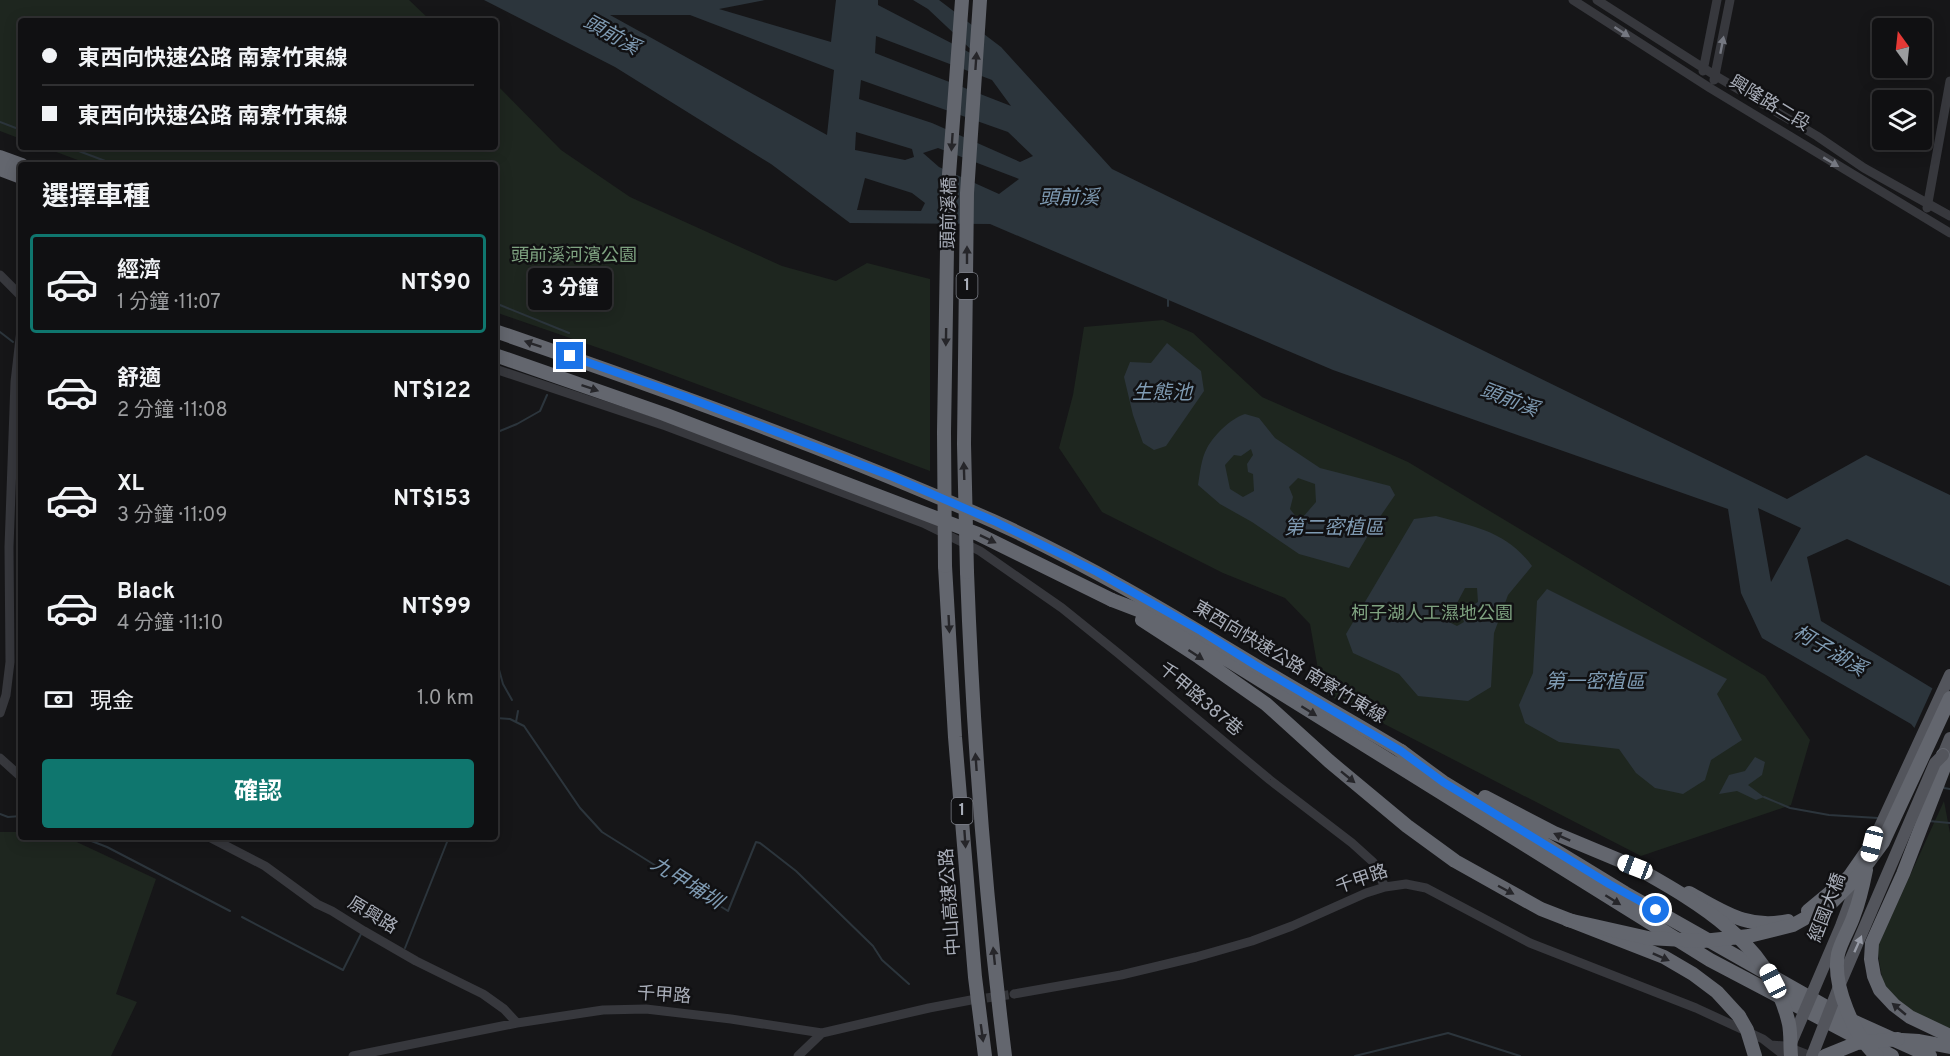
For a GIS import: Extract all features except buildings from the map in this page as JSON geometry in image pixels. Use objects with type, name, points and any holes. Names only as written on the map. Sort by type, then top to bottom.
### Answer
[{"type":"highway","name":"頭前溪橋","points":[[945,566],[944,432],[948,188],[962,0]]},
{"type":"highway","name":"頭前溪橋","points":[[967,572],[964,444],[967,193],[980,0]]},
{"type":"highway","points":[[0,157],[18,164]]},
{"type":"highway","points":[[0,169],[18,176]]},
{"type":"highway","name":"東西向快速公路 南寮竹東線","points":[[498,332],[686,397],[893,477],[994,521],[1097,572],[1201,631],[1401,751],[1441,787],[1710,960],[1892,1056]]},
{"type":"highway","name":"東西向快速公路 南寮竹東線","points":[[498,356],[675,418],[978,534],[1112,600],[1146,613],[1199,642],[1383,755],[1788,987],[1846,1018],[1930,1056]]},
{"type":"highway","name":"中山高速公路","points":[[945,566],[955,737],[975,977],[985,1056]]},
{"type":"highway","name":"中山高速公路","points":[[967,572],[981,836],[1005,1056]]},
{"type":"highway","points":[[1112,600],[1266,704],[1329,761],[1434,846],[1481,877],[1541,909],[1664,957],[1693,974],[1717,992],[1739,1016],[1747,1030],[1755,1056]]},
{"type":"highway","points":[[1568,920],[1648,938],[1703,940],[1749,936],[1793,925],[1829,905],[1858,876],[1883,842],[1950,698]]},
{"type":"highway","points":[[1401,751],[1519,816],[1591,850],[1635,867],[1742,921],[1757,924],[1775,924],[1792,920],[1812,909],[1849,877],[1872,844]]},
{"type":"highway","points":[[1943,755],[1945,765],[1903,874],[1872,943],[1870,959],[1880,990],[1893,1005],[1910,1017],[1950,1036]]},
{"type":"highway","points":[[1872,844],[1855,915],[1838,954],[1840,984],[1855,1029],[1877,1056]]},
{"type":"highway","points":[[1635,867],[1702,907],[1749,946],[1767,969],[1779,992],[1790,1025],[1788,1053]]},
{"type":"highway","points":[[1825,1056],[1857,1043],[1878,1040],[1919,1041],[1950,1047]]},
{"type":"main road","name":"經國大橋","points":[[1788,1053],[1841,926],[1872,844],[1950,675]]},
{"type":"main road","points":[[1812,1056],[1840,984],[1935,763],[1943,755],[1950,738]]},
{"type":"street","name":"興隆路二段","points":[[1573,0],[1710,88],[1950,233]]},
{"type":"street","name":"興隆路二段","points":[[1597,0],[1716,76],[1817,136],[1864,168],[1950,216]]},
{"type":"street","points":[[1698,80],[1705,69],[1717,0]]},
{"type":"street","points":[[1710,88],[1716,76],[1730,0]]},
{"type":"street","points":[[1925,219],[1949,88]]},
{"type":"street","points":[[0,275],[18,293]]},
{"type":"street","points":[[0,713],[6,695],[10,662],[9,547],[18,356]]},
{"type":"street","name":"千甲路387巷","points":[[498,370],[666,426],[923,523],[980,551],[1070,615],[1270,780],[1352,843],[1373,862],[1385,887]]},
{"type":"street","points":[[0,758],[18,774]]},
{"type":"street","name":"原興路","points":[[215,840],[265,866],[317,904],[332,910],[416,961],[483,994],[504,1009],[517,1023]]},
{"type":"street","name":"千甲路","points":[[1014,994],[1121,975],[1196,957],[1262,937],[1366,893],[1406,884],[1426,888],[1530,944],[1696,1008],[1788,1053]]},
{"type":"street","name":"千甲路","points":[[353,1056],[517,1023],[603,1010],[646,1009],[822,1033],[971,1000]]},
{"type":"street","points":[[798,1056],[822,1033]]},
{"type":"street","points":[[1771,1045],[1771,1056]]},
{"type":"street","name":"千甲路","points":[[1771,1045],[1785,1046],[1812,1056]]},
{"type":"green space","points":[[0,0],[409,0],[428,18],[18,18],[18,138],[0,131]]},
{"type":"green space","name":"頭前溪河濱公園","points":[[498,86],[561,150],[630,197],[782,266],[836,281],[867,263],[930,279],[930,471],[619,355],[498,313],[498,162],[83,162],[51,150],[498,150]]},
{"type":"green space","name":"柯子湖人工濕地公園","points":[[1163,320],[1193,333],[1262,397],[1408,462],[1765,676],[1810,740],[1791,805],[1641,856],[1322,692],[1310,624],[1285,598],[1223,573],[1102,512],[1059,448],[1073,395],[1084,327]]},
{"type":"green space","points":[[1944,801],[1950,833],[1950,1035],[1916,1018],[1883,984],[1877,948]]},
{"type":"green space","points":[[0,832],[18,832],[18,840],[72,840],[156,879],[116,994],[137,1002],[111,1056],[0,1056]]},
{"type":"water","name":"頭前溪","points":[[484,0],[765,0],[719,9],[831,42],[836,0],[878,0],[878,5],[980,58],[928,9],[913,0],[939,0],[1001,47],[1112,169],[1787,499],[1866,455],[1950,495],[1950,586],[1847,539],[1807,557],[1821,621],[1950,699],[1950,755],[1928,744],[1911,724],[1762,638],[1741,593],[1728,509],[1333,370],[990,224],[850,223],[771,164],[615,67]],"holes":[[[610,15],[690,15],[834,70],[827,135]],[[876,36],[992,80],[1011,106],[875,53]],[[861,80],[1008,132],[1033,156],[1020,162],[932,123],[859,99]],[[856,132],[912,149],[914,157],[905,160],[855,150]],[[938,148],[1019,179],[999,194],[939,167],[923,153]],[[865,178],[912,193],[925,203],[921,211],[857,210]],[[1758,508],[1801,528],[1771,582]]]},
{"type":"water","name":"生態池","points":[[1167,343],[1201,371],[1204,391],[1166,446],[1154,450],[1143,443],[1133,415],[1124,377],[1130,362],[1151,363]]},
{"type":"water","name":"第二密植區","points":[[1245,414],[1259,418],[1275,438],[1320,468],[1390,486],[1395,495],[1349,568],[1299,554],[1252,522],[1220,504],[1198,485],[1202,461],[1214,437],[1234,419]],"holes":[[[1251,449],[1253,455],[1247,464],[1248,472],[1253,474],[1254,491],[1243,497],[1230,489],[1225,465],[1234,455],[1241,456]],[[1298,478],[1315,484],[1316,502],[1303,517],[1297,518],[1290,509],[1293,497],[1289,487]]]},
{"type":"water","points":[[1436,516],[1489,532],[1512,545],[1532,566],[1508,595],[1494,633],[1491,687],[1468,701],[1418,696],[1399,674],[1353,653],[1346,634],[1414,519]],"holes":[[[1465,588],[1477,588],[1478,602],[1461,613],[1464,622],[1457,626],[1447,621],[1446,607],[1457,603]]]},
{"type":"water","name":"第一密植區","points":[[1547,589],[1727,679],[1717,694],[1742,740],[1711,760],[1705,780],[1683,794],[1655,788],[1636,773],[1619,749],[1559,742],[1525,723],[1519,705],[1533,673],[1537,601]]},
{"type":"water","points":[[1755,757],[1765,762],[1762,775],[1748,785],[1764,797],[1756,800],[1737,791],[1719,794],[1729,775],[1745,771]]},
{"type":"pier","points":[[1934,685],[1950,695],[1950,747],[1946,756],[1927,746],[1913,731]]},
{"type":"waterway","points":[[0,122],[18,129]]},
{"type":"waterway","points":[[76,150],[108,162]]},
{"type":"waterway","points":[[1168,297],[1168,306]]},
{"type":"waterway","points":[[500,305],[569,333]]},
{"type":"waterway","points":[[0,332],[13,342]]},
{"type":"waterway","points":[[498,432],[540,411],[547,395]]},
{"type":"waterway","points":[[498,666],[503,684],[512,700]]},
{"type":"waterway","points":[[516,722],[518,711]]},
{"type":"waterway","name":"九甲埔圳","points":[[498,718],[510,719],[524,726],[580,808],[602,832],[728,911],[756,842],[760,843],[796,871],[873,946],[882,960],[909,984]]},
{"type":"waterway","name":"柯子湖溪","points":[[1943,786],[1950,789]]},
{"type":"waterway","points":[[1764,797],[1790,808],[1829,815],[1878,818]]},
{"type":"waterway","points":[[0,814],[8,817],[18,816]]},
{"type":"waterway","points":[[1929,821],[1950,823]]},
{"type":"waterway","points":[[89,840],[107,847],[230,911]]},
{"type":"waterway","name":"九甲埔圳","points":[[405,948],[448,840]]},
{"type":"waterway","points":[[242,917],[343,970],[361,934]]},
{"type":"waterway","name":"九甲埔圳","points":[[1355,1056],[1448,1033],[1520,1056]]},
{"type":"tunnel","points":[[973,1000],[1014,994]]},
{"type":"route","points":[[570,356],[686,397],[893,477],[994,521],[1097,572],[1201,631],[1401,751],[1443,782],[1609,884],[1656,910]]}]
